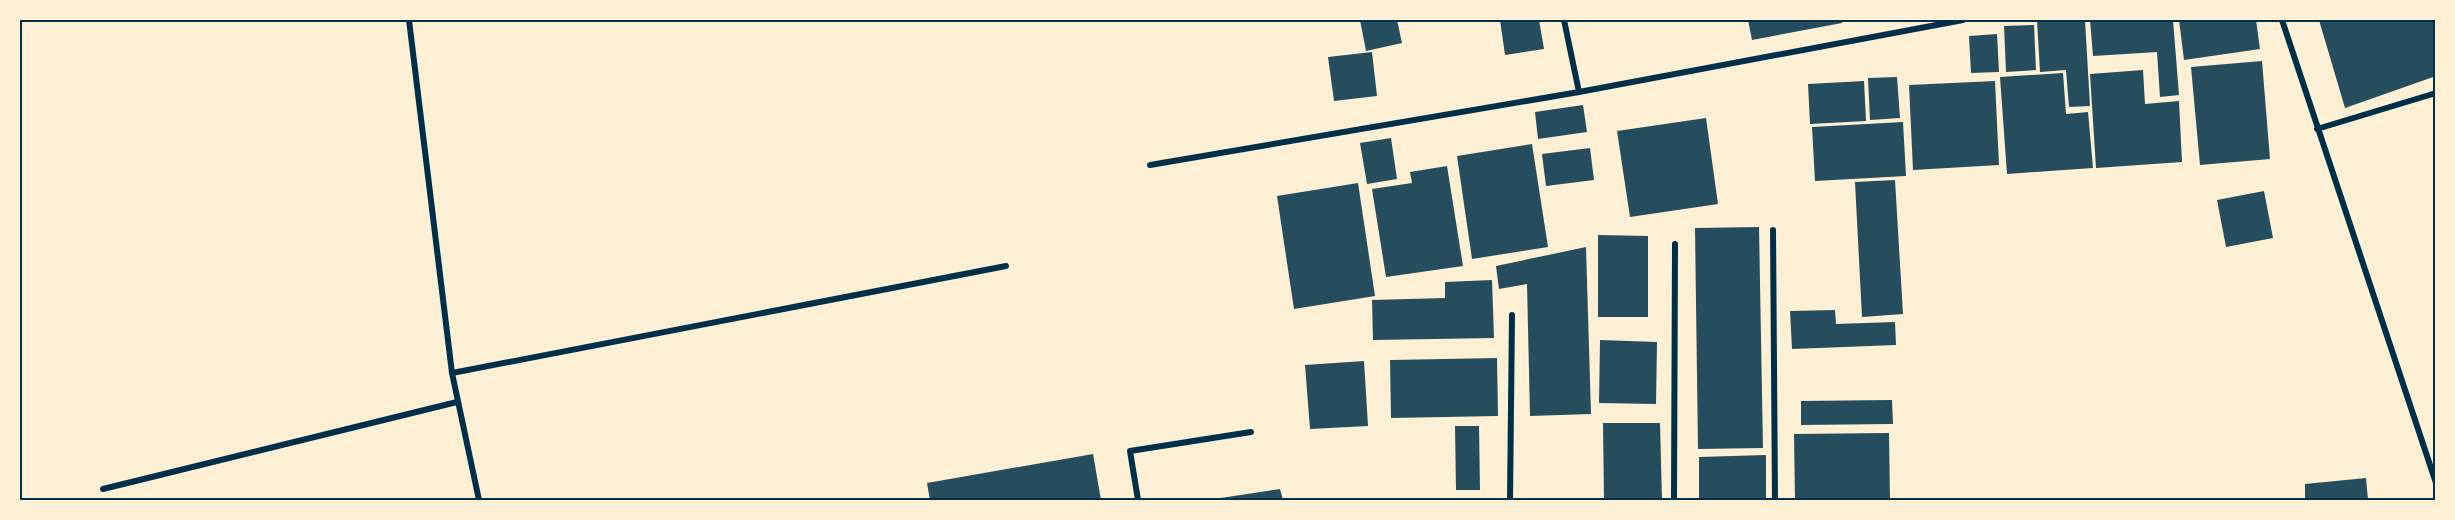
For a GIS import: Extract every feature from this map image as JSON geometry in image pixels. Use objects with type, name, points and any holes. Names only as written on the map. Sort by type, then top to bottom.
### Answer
[{"type":"street","points":[[409,20],[452,373],[479,501]]},
{"type":"street","points":[[1564,20],[1579,92]]},
{"type":"street","points":[[1150,165],[1579,92],[1963,20]]},
{"type":"street","points":[[2282,20],[2436,483]]},
{"type":"street","points":[[2317,129],[2436,93]]},
{"type":"street","points":[[1773,230],[1775,501]]},
{"type":"street","points":[[1674,501],[1675,244]]},
{"type":"street","points":[[452,373],[1006,266]]},
{"type":"street","points":[[1510,501],[1512,315]]},
{"type":"street","points":[[103,489],[457,402]]},
{"type":"street","points":[[1138,501],[1130,451],[1251,432]]},
{"type":"building","points":[[1360,20],[1397,20],[1402,43],[1366,51]]},
{"type":"building","points":[[1500,20],[1539,20],[1544,49],[1505,55]]},
{"type":"building","points":[[1748,20],[1842,20],[1842,23],[1752,40]]},
{"type":"building","points":[[2037,20],[2085,20],[2090,106],[2069,107],[2066,70],[2040,72]]},
{"type":"building","points":[[2090,20],[2173,20],[2179,95],[2160,97],[2157,52],[2093,56]]},
{"type":"building","points":[[2179,20],[2256,20],[2260,49],[2184,60]]},
{"type":"building","points":[[2319,20],[2436,20],[2436,76],[2345,108]]},
{"type":"building","points":[[2034,25],[2036,70],[2006,72],[2004,26]]},
{"type":"building","points":[[1997,34],[1999,72],[1971,73],[1969,36]]},
{"type":"building","points":[[1372,52],[1377,96],[1334,101],[1328,57]]},
{"type":"building","points":[[2262,61],[2270,159],[2200,165],[2191,67]]},
{"type":"building","points":[[2143,70],[2145,104],[2179,101],[2182,162],[2096,168],[2090,74]]},
{"type":"building","points":[[2063,73],[2066,114],[2088,112],[2093,168],[2007,174],[2000,77]]},
{"type":"building","points":[[1897,77],[1900,118],[1870,120],[1868,78]]},
{"type":"building","points":[[1864,81],[1866,121],[1810,124],[1808,84]]},
{"type":"building","points":[[1995,81],[1999,165],[1913,170],[1909,85]]},
{"type":"building","points":[[1583,105],[1587,132],[1538,139],[1535,112]]},
{"type":"building","points":[[1706,118],[1718,204],[1630,217],[1617,131]]},
{"type":"building","points":[[1903,122],[1906,176],[1815,181],[1812,127]]},
{"type":"building","points":[[1391,138],[1397,179],[1367,184],[1360,143]]},
{"type":"building","points":[[1532,144],[1548,247],[1472,259],[1457,156]]},
{"type":"building","points":[[1590,148],[1594,180],[1546,186],[1542,154]]},
{"type":"building","points":[[1447,166],[1463,266],[1386,277],[1372,189],[1412,183],[1410,172]]},
{"type":"building","points":[[1895,180],[1903,314],[1862,317],[1855,182]]},
{"type":"building","points":[[1358,183],[1375,296],[1294,309],[1277,196]]},
{"type":"building","points":[[2264,191],[2273,238],[2226,247],[2217,200]]},
{"type":"building","points":[[1759,227],[1763,448],[1698,449],[1695,228]]},
{"type":"building","points":[[1598,235],[1648,236],[1648,317],[1598,317]]},
{"type":"building","points":[[1586,247],[1591,414],[1530,416],[1527,284],[1499,289],[1496,266]]},
{"type":"building","points":[[1492,280],[1494,338],[1373,340],[1372,300],[1445,298],[1445,282]]},
{"type":"building","points":[[1835,310],[1836,324],[1895,322],[1896,345],[1792,349],[1790,311]]},
{"type":"building","points":[[1600,340],[1657,342],[1656,404],[1599,403]]},
{"type":"building","points":[[1497,358],[1498,416],[1391,418],[1390,360]]},
{"type":"building","points":[[1364,361],[1368,426],[1310,429],[1305,365]]},
{"type":"building","points":[[1892,400],[1893,424],[1801,425],[1801,401]]},
{"type":"building","points":[[1603,423],[1660,423],[1662,500],[1604,500]]},
{"type":"building","points":[[1455,426],[1479,426],[1480,490],[1456,490]]},
{"type":"building","points":[[1889,433],[1890,500],[1795,500],[1794,434]]},
{"type":"building","points":[[1093,454],[1101,500],[930,500],[927,483]]},
{"type":"building","points":[[1766,455],[1766,500],[1699,500],[1699,457]]},
{"type":"building","points":[[2366,478],[2368,500],[2305,500],[2305,484]]},
{"type":"building","points":[[1280,489],[1283,500],[1214,500],[1214,499]]}]
